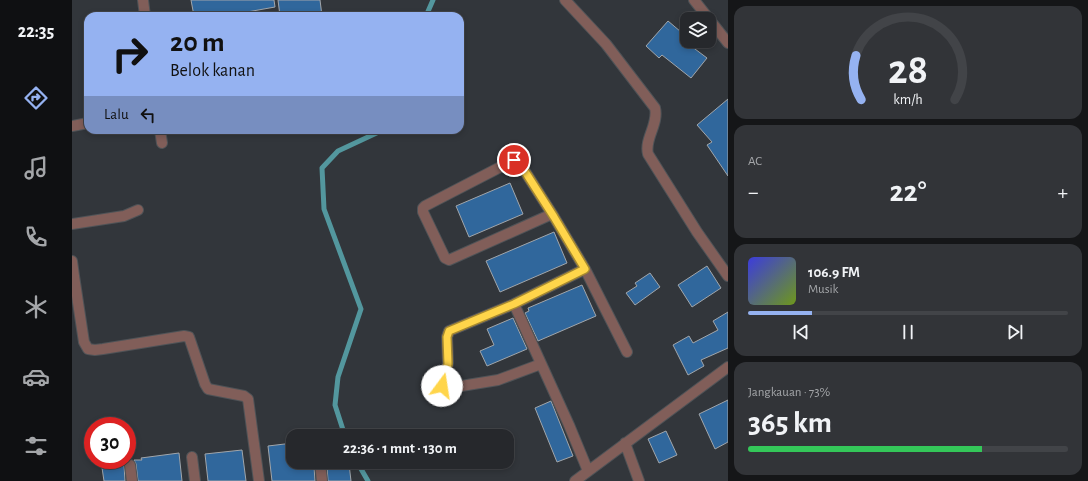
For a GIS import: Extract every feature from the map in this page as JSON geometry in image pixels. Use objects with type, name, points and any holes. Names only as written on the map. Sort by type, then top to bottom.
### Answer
[{"type":"street","points":[[143,0],[144,12]]},
{"type":"street","points":[[565,0],[606,44],[655,108],[656,115],[647,147],[648,154],[697,232],[728,276]]},
{"type":"street","points":[[694,0],[728,43]]},
{"type":"street","points":[[72,126],[84,124]]},
{"type":"street","points":[[161,134],[162,143]]},
{"type":"street","points":[[552,214],[449,260],[445,258],[423,212],[425,206],[510,162],[516,160],[519,162],[552,214],[585,269],[627,352]]},
{"type":"street","points":[[72,224],[124,216],[138,210]]},
{"type":"street","points":[[72,261],[73,277],[84,342],[88,348],[95,350],[189,336],[208,389],[244,396],[248,399],[259,481]]},
{"type":"street","points":[[542,364],[498,380],[455,387],[442,386],[448,364],[447,337],[449,331],[514,304],[585,269]]},
{"type":"street","points":[[514,304],[570,425],[588,471]]},
{"type":"street","points":[[575,481],[728,367]]},
{"type":"street","points":[[625,443],[639,481]]},
{"type":"street","points":[[192,457],[195,481]]},
{"type":"street","points":[[130,469],[132,481]]},
{"type":"street","points":[[321,469],[322,481]]},
{"type":"building","points":[[191,0],[274,0],[275,7],[247,12],[193,12]]},
{"type":"building","points":[[278,0],[320,0],[322,12],[280,12]]},
{"type":"building","points":[[668,21],[680,31],[680,48],[694,48],[707,58],[691,78],[662,55],[659,58],[646,46]]},
{"type":"building","points":[[728,99],[728,176],[707,145],[712,142],[697,125]]},
{"type":"building","points":[[510,183],[523,214],[469,237],[456,206]]},
{"type":"building","points":[[554,232],[567,263],[500,292],[486,261]]},
{"type":"building","points":[[707,266],[721,288],[692,307],[678,285]]},
{"type":"building","points":[[650,273],[660,287],[635,305],[626,293],[637,286],[635,283]]},
{"type":"building","points":[[582,285],[596,316],[538,341],[525,313],[529,311],[528,308]]},
{"type":"building","points":[[728,312],[728,348],[701,360],[704,366],[688,375],[673,345],[689,336],[693,343],[718,330],[713,321]]},
{"type":"building","points":[[513,318],[527,349],[487,366],[480,351],[494,345],[487,329]]},
{"type":"building","points":[[728,400],[728,442],[715,449],[699,414]]},
{"type":"building","points":[[551,401],[573,456],[557,462],[535,408]]},
{"type":"building","points":[[666,431],[677,455],[659,463],[648,439]]},
{"type":"building","points":[[286,444],[286,469],[314,469],[315,481],[272,481],[268,446]]},
{"type":"building","points":[[242,450],[246,481],[208,481],[205,454]]},
{"type":"building","points":[[179,453],[182,481],[138,481],[136,460],[142,460],[141,458]]},
{"type":"building","points":[[102,469],[124,469],[125,481],[104,481]]},
{"type":"building","points":[[327,469],[350,469],[351,481],[328,481]]},
{"type":"waterway","points":[[428,12],[433,0]]},
{"type":"waterway","points":[[343,429],[335,405],[338,377],[361,309],[324,209],[322,168],[338,151],[374,134]]},
{"type":"waterway","points":[[361,469],[368,481]]},
{"type":"route","points":[[442,386],[448,364],[447,337],[449,331],[514,304],[585,269],[519,162],[514,160]]}]
